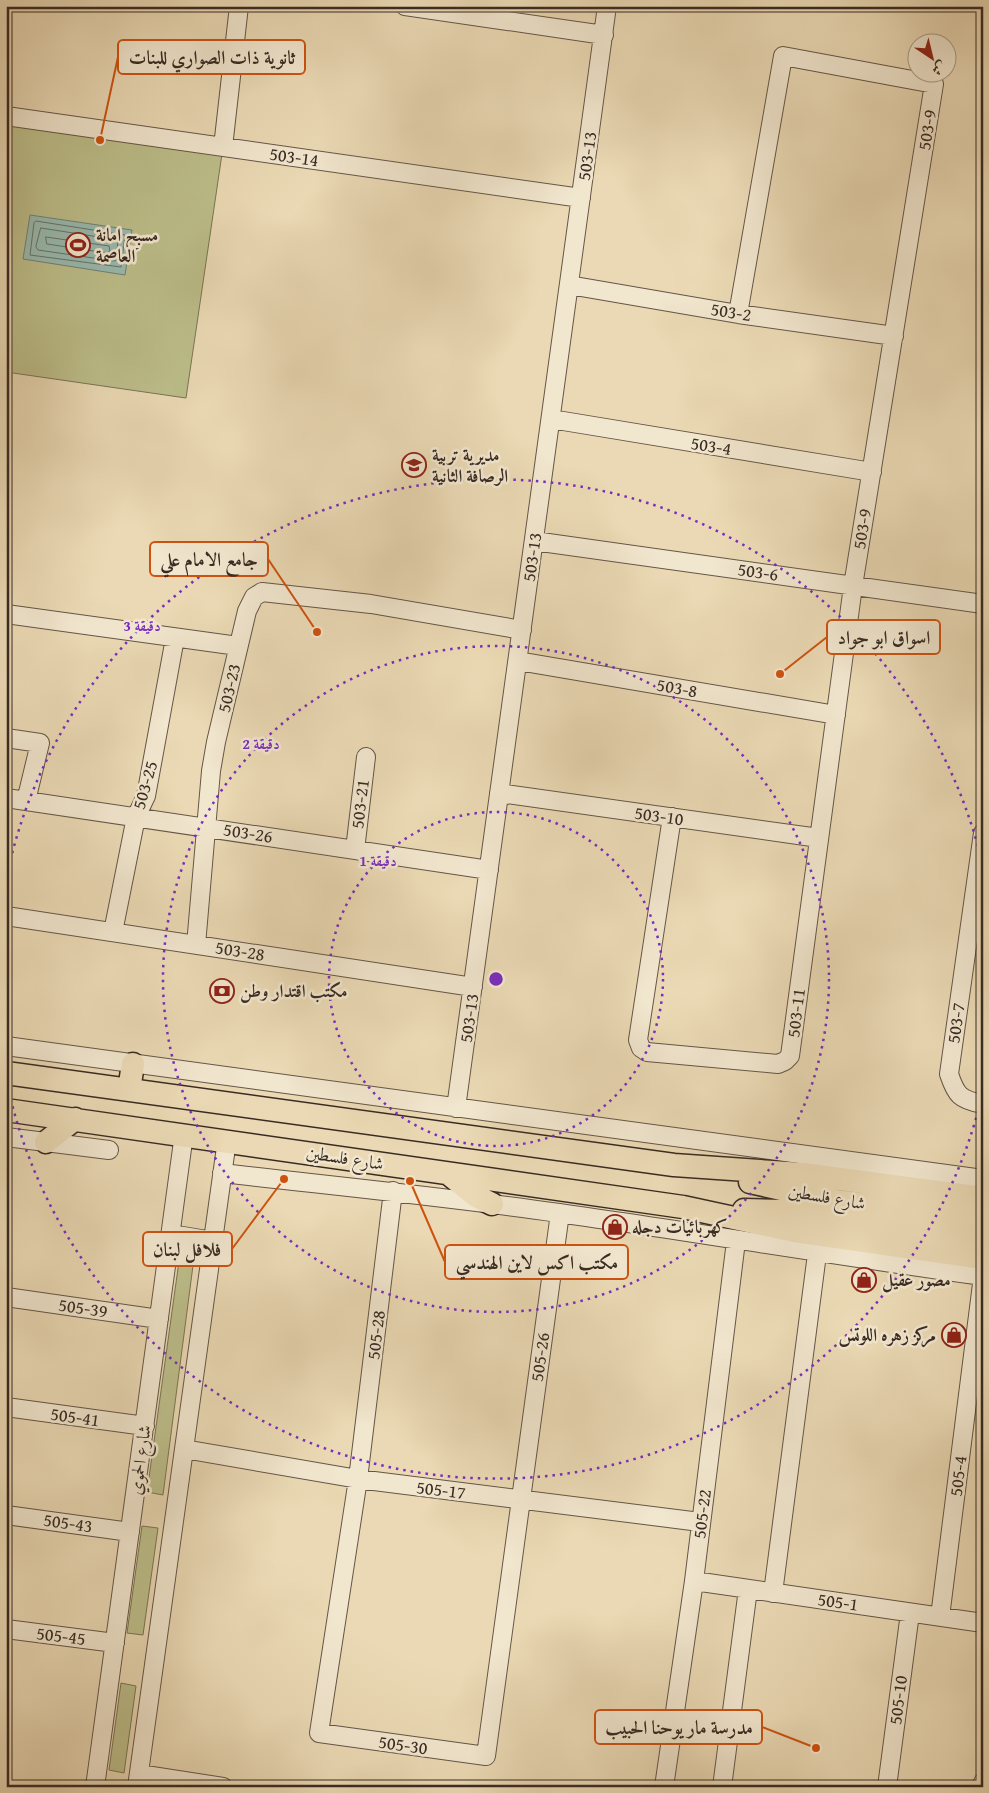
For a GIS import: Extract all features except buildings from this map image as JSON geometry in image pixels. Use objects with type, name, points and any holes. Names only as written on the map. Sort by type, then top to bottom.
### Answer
[{"type":"main road","points":[[129,1090],[133,1064]]},
{"type":"main road","name":"شارع فلسطين","points":[[6,1073],[674,1165],[802,1174],[983,1198]]},
{"type":"main road","name":"شارع فلسطين","points":[[6,1110],[227,1140],[683,1207],[794,1232],[983,1258]]},
{"type":"main road","points":[[46,1142],[75,1119]]},
{"type":"main road","name":"شارع فلسطين","points":[[674,1165],[835,1209],[983,1237]]},
{"type":"main road","points":[[449,1174],[476,1196],[492,1204]]},
{"type":"main road","name":"شارع فلسطين","points":[[683,1207],[782,1211],[835,1209],[983,1220]]},
{"type":"street","points":[[223,147],[239,6]]},
{"type":"street","points":[[405,6],[604,35]]},
{"type":"street","name":"503-13","points":[[456,1108],[607,6]]},
{"type":"street","name":"503-9","points":[[738,314],[783,56],[934,84],[853,586]]},
{"type":"street","name":"503-14","points":[[6,116],[581,198]]},
{"type":"street","name":"503-2","points":[[569,285],[738,314],[894,336]]},
{"type":"street","name":"503-4","points":[[551,419],[872,472]]},
{"type":"street","name":"503-6","points":[[534,541],[983,604]]},
{"type":"street","name":"503-11","points":[[672,818],[638,1040],[641,1048],[647,1052],[778,1064],[785,1061],[790,1056],[853,586]]},
{"type":"street","name":"503-23","points":[[196,945],[208,827],[211,771],[238,646],[247,611],[254,597],[262,592],[371,604],[522,630]]},
{"type":"street","points":[[6,614],[238,646]]},
{"type":"street","name":"503-25","points":[[113,932],[136,817],[146,796],[176,638]]},
{"type":"street","name":"503-8","points":[[518,661],[836,715]]},
{"type":"street","points":[[6,738],[40,743],[26,801]]},
{"type":"street","name":"503-21","points":[[355,850],[366,757]]},
{"type":"street","name":"503-10","points":[[499,793],[819,838]]},
{"type":"street","name":"503-26","points":[[6,798],[489,870]]},
{"type":"street","name":"503-7","points":[[983,833],[948,1074],[954,1090],[966,1101],[983,1104]]},
{"type":"street","name":"503-28","points":[[6,916],[473,987]]},
{"type":"street","points":[[6,1046],[983,1179]]},
{"type":"street","name":"شارع الحموي","points":[[96,1787],[184,1134]]},
{"type":"street","points":[[6,1137],[108,1150]]},
{"type":"street","points":[[223,1787],[138,1781],[227,1140]]},
{"type":"street","points":[[222,1172],[492,1204],[817,1254],[983,1276]]},
{"type":"street","name":"505-28","points":[[358,1480],[393,1191]]},
{"type":"street","name":"505-26","points":[[520,1500],[560,1214]]},
{"type":"street","points":[[171,1234],[213,1241]]},
{"type":"street","name":"505-22","points":[[664,1787],[694,1581],[736,1241]]},
{"type":"street","points":[[773,1593],[817,1254]]},
{"type":"street","name":"505-4","points":[[940,1617],[983,1276]]},
{"type":"street","name":"505-39","points":[[6,1297],[159,1319]]},
{"type":"street","name":"505-41","points":[[6,1407],[145,1426]]},
{"type":"street","name":"505-17","points":[[184,1449],[358,1480],[700,1522]]},
{"type":"street","name":"505-30","points":[[358,1480],[320,1733],[486,1756],[520,1500]]},
{"type":"street","name":"505-43","points":[[6,1515],[130,1532]]},
{"type":"street","name":"505-1","points":[[694,1581],[983,1623]]},
{"type":"street","points":[[722,1787],[748,1589]]},
{"type":"street","name":"505-10","points":[[887,1787],[910,1613]]},
{"type":"street","name":"505-45","points":[[6,1629],[115,1643]]},
{"type":"street","points":[[982,1787],[983,1782]]},
{"type":"green space","points":[[6,116],[223,147],[186,398],[6,372]]},
{"type":"green space","points":[[184,1251],[189,1252],[194,1258],[163,1495],[147,1492],[180,1254]]},
{"type":"green space","points":[[142,1526],[158,1528],[143,1635],[127,1633]]},
{"type":"green space","points":[[121,1683],[136,1686],[124,1773],[109,1770]]},
{"type":"water","name":"مسبح امانة العاصمة","points":[[30,215],[132,230],[125,275],[23,259]]},
{"type":"place","name":"ثانوية ذات الصواري للبنات","points":[[100,140]]},
{"type":"place","name":"مسبح امانة العاصمة","points":[[78,245]]},
{"type":"place","name":"مديرية تربية الرصافة الثانية","points":[[414,465]]},
{"type":"place","name":"جامع الامام علي","points":[[317,632]]},
{"type":"place","name":"اسواق ابو جواد","points":[[780,674]]},
{"type":"place","name":"مكتب اقتدار وطن","points":[[222,991]]},
{"type":"place","name":"فلافل لبنان","points":[[284,1179]]},
{"type":"place","name":"مكتب اكس لاين الهندسي","points":[[410,1181]]},
{"type":"place","name":"كهربائيات دجله","points":[[615,1227]]},
{"type":"place","name":"مصور عقيل","points":[[864,1280]]},
{"type":"place","name":"مركز زهره اللوتس","points":[[954,1335]]},
{"type":"place","name":"مدرسة مار يوحنا الحبيب","points":[[816,1748]]}]
